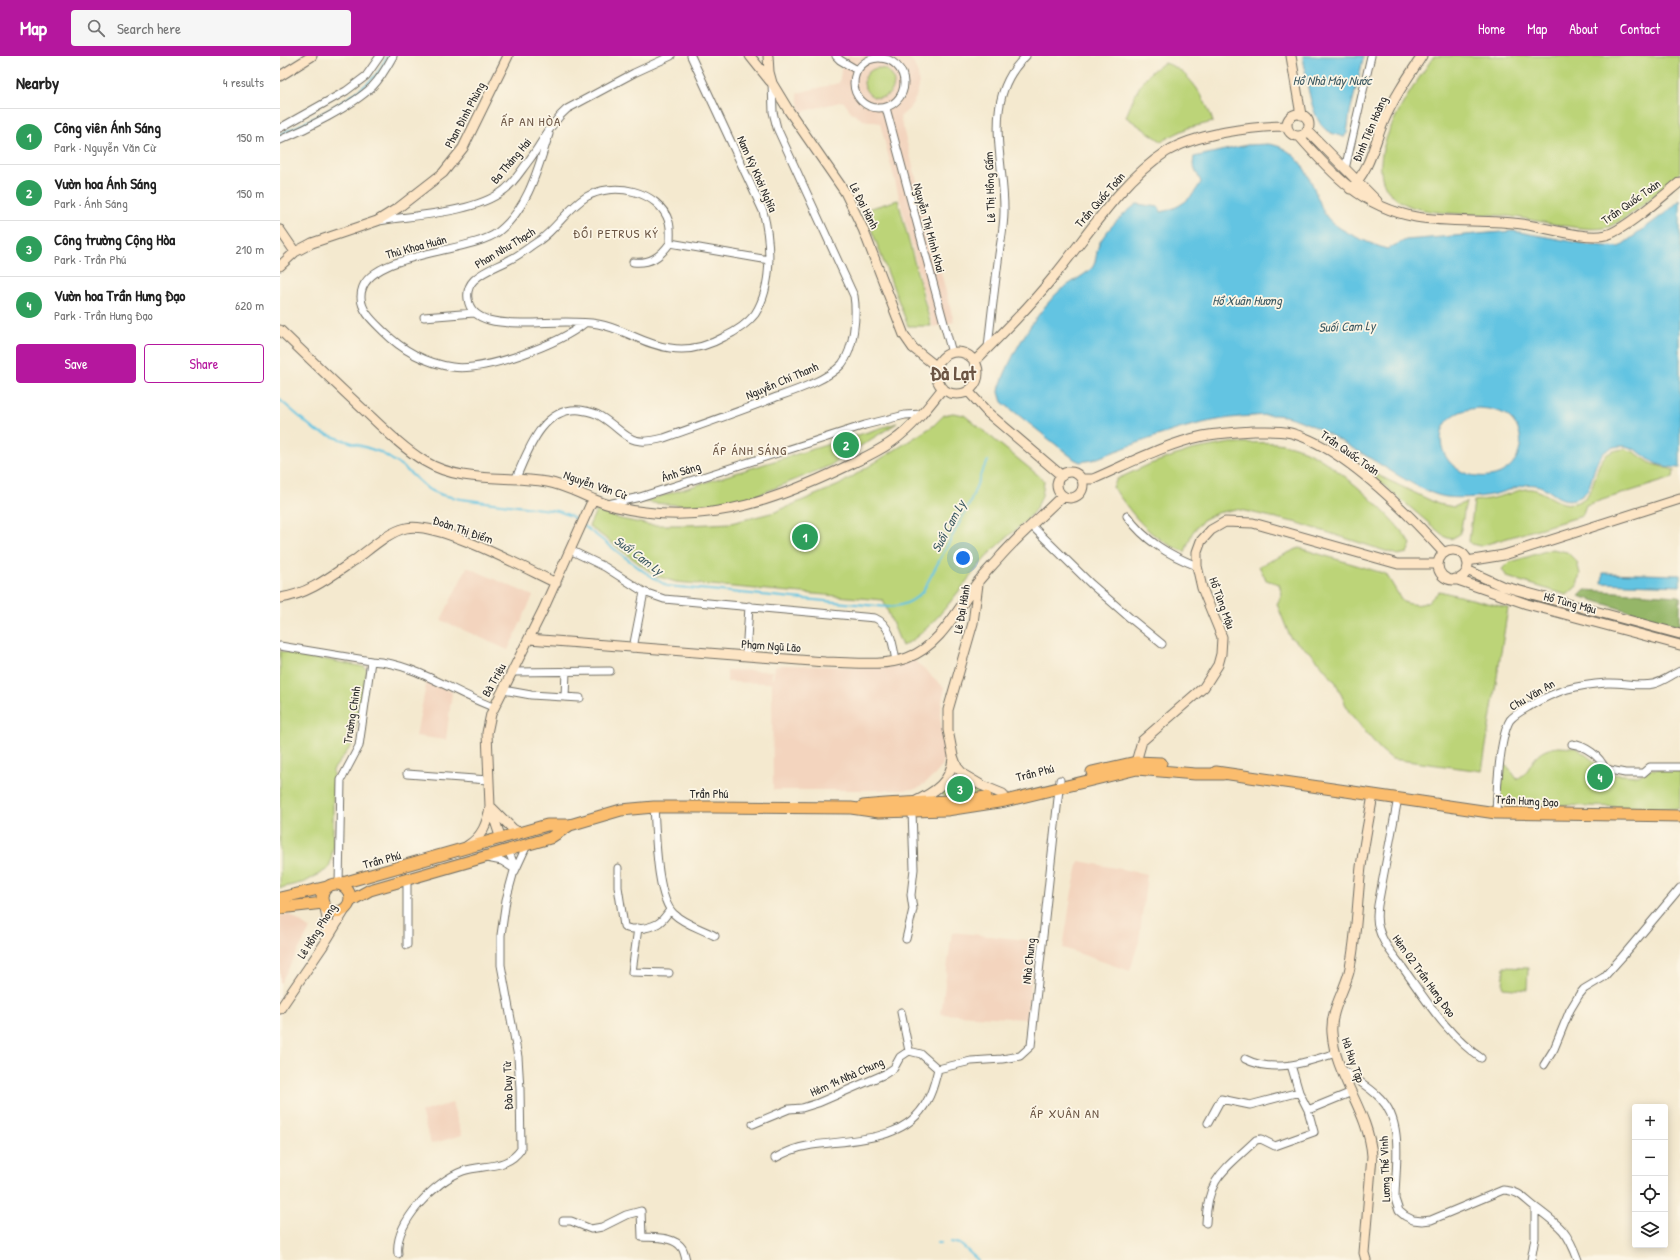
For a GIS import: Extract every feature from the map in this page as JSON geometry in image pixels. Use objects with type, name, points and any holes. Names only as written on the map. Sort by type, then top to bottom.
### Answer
[{"type":"main road","points":[[280,76],[312,56]]},
{"type":"main road","name":"Phan Đình Phùng","points":[[377,221],[427,186],[454,160],[476,124],[508,56]]},
{"type":"main road","points":[[750,56],[772,83]]},
{"type":"main road","name":"Lê Đại Hành","points":[[768,56],[769,72],[772,83],[793,117],[845,192],[852,205],[877,263],[904,335],[913,348],[937,367]]},
{"type":"main road","points":[[1291,56],[1301,115]]},
{"type":"main road","name":"Đinh Tiên Hoàng","points":[[1350,189],[1357,182],[1368,165],[1382,123],[1422,56]]},
{"type":"main road","points":[[1301,115],[1307,119],[1307,130],[1299,136],[1292,134],[1287,126],[1291,116],[1301,115]]},
{"type":"main road","name":"Trần Quốc Toản","points":[[974,362],[1008,329],[1056,274],[1098,219],[1138,175],[1154,161],[1166,152],[1194,140],[1268,126],[1287,126]]},
{"type":"main road","name":"Trần Quốc Toản","points":[[1307,130],[1381,205]]},
{"type":"main road","name":"Trần Quốc Toản","points":[[1299,136],[1325,165],[1350,189],[1364,198],[1400,213],[1417,217],[1500,221],[1577,234],[1605,235],[1622,226],[1680,182]]},
{"type":"main road","name":"Ba Tháng Hai","points":[[280,266],[295,252],[312,243],[377,221]]},
{"type":"main road","points":[[280,230],[295,252]]},
{"type":"main road","name":"Nguyễn Văn Cừ","points":[[280,330],[375,421],[422,460],[438,469],[476,478],[516,478],[548,482],[567,487],[607,504],[644,512],[678,515],[720,512],[762,502],[803,486],[893,442],[922,414],[943,388]]},
{"type":"main road","points":[[952,353],[965,354],[974,362],[978,375],[976,381],[968,391],[955,394],[943,388],[937,378],[937,367],[943,358],[952,353]]},
{"type":"main road","points":[[968,391],[988,413],[1062,476]]},
{"type":"main road","name":"Trần Quốc Toản","points":[[1082,479],[1093,479],[1164,449],[1202,436],[1272,430],[1290,432],[1309,439],[1342,459],[1376,485],[1425,532],[1444,553]]},
{"type":"main road","points":[[1072,473],[1082,479],[1082,490],[1077,496],[1070,498],[1062,496],[1057,486],[1062,476],[1072,473]]},
{"type":"main road","name":"Lê Đại Hành","points":[[1004,797],[964,775],[957,767],[953,756],[948,730],[948,710],[972,629],[978,582],[1001,556],[1062,496]]},
{"type":"main road","name":"Bà Triệu","points":[[501,839],[490,806],[488,780],[487,733],[493,707],[513,672],[556,583],[593,499]]},
{"type":"main road","points":[[1467,566],[1462,553],[1452,550],[1444,553],[1438,564],[1439,571],[1444,577],[1455,579],[1462,576],[1467,566],[1680,499]]},
{"type":"main road","name":"Hồ Tùng Mậu","points":[[1136,766],[1142,740],[1204,687],[1218,665],[1221,654],[1222,637],[1202,588],[1197,566],[1197,552],[1202,541],[1212,530],[1225,522],[1242,521],[1264,525],[1366,556],[1398,564],[1438,564]]},
{"type":"main road","name":"Đoàn Thị Điểm","points":[[280,598],[308,590],[393,534],[410,528],[426,529],[451,536],[500,556],[556,583]]},
{"type":"main road","name":"Hồ Tùng Mậu","points":[[1467,566],[1502,586],[1680,634]]},
{"type":"main road","name":"Hồ Tùng Mậu","points":[[1455,579],[1527,604],[1680,645]]},
{"type":"main road","name":"Phạm Ngũ Lão","points":[[529,639],[825,662],[873,663],[896,661],[915,655],[928,646],[955,616],[978,582]]},
{"type":"main road","name":"Lê Đại Hành","points":[[912,807],[934,791],[949,776],[952,769],[953,756]]},
{"type":"main road","name":"Trần Phú","points":[[349,903],[370,890],[550,838],[570,826],[621,810],[654,807],[851,808],[879,804],[912,807],[1004,797],[1136,766],[1195,766],[1223,774],[1373,795]]},
{"type":"main road","name":"Trần Hưng Đạo","points":[[1373,795],[1496,813],[1680,816]]},
{"type":"main road","name":"Hà Huy Tập","points":[[1366,1260],[1364,1253],[1372,1156],[1371,1144],[1365,1122],[1336,1053],[1332,1032],[1335,1008],[1349,973],[1362,865],[1373,795]]},
{"type":"main road","points":[[490,806],[520,834]]},
{"type":"main road","points":[[457,852],[473,842],[481,834],[488,820],[490,806]]},
{"type":"main road","name":"Trần Phú","points":[[339,884],[457,852],[547,825],[570,826]]},
{"type":"main road","points":[[501,839],[508,850]]},
{"type":"main road","points":[[280,898],[327,888],[335,884],[339,884],[347,889],[350,897],[349,903],[337,912],[324,905],[280,908]]},
{"type":"main road","points":[[323,946],[328,926],[323,895],[327,888]]},
{"type":"main road","name":"Lê Hồng Phong","points":[[280,1009],[323,946],[349,903]]},
{"type":"street","points":[[280,128],[346,91],[366,76],[380,56]]},
{"type":"street","points":[[280,140],[303,130],[372,87],[384,72],[393,56]]},
{"type":"street","name":"Ba Tháng Hai","points":[[377,221],[460,208],[479,204],[494,197],[505,190],[548,134],[560,115],[567,109],[634,73],[671,56]]},
{"type":"street","name":"Nam Kỳ Khởi Nghĩa","points":[[585,323],[600,324],[644,342],[671,348],[684,349],[716,342],[730,334],[754,316],[763,296],[769,241],[763,211],[691,56]]},
{"type":"street","points":[[836,56],[857,70]]},
{"type":"street","name":"Lê Thị Hồng Gấm","points":[[988,348],[1004,213],[998,133],[998,111],[1002,93],[1011,76],[1026,56]]},
{"type":"street","points":[[1345,169],[1370,56]]},
{"type":"street","points":[[891,58],[900,68],[904,84],[899,98],[886,108],[871,107],[859,99],[853,85],[857,70],[870,59],[891,58]]},
{"type":"street","name":"Nguyễn Chí Thanh","points":[[516,478],[538,433],[550,419],[561,413],[574,410],[598,415],[630,439],[646,442],[800,388],[836,371],[844,362],[854,330],[856,315],[854,296],[778,128],[772,112],[772,83]]},
{"type":"street","name":"Nguyễn Thị Minh Khai","points":[[886,108],[952,353]]},
{"type":"street","name":"Thủ Khoa Huân","points":[[548,134],[532,183],[523,202],[509,222],[498,233],[481,241],[418,256],[384,267],[370,276],[363,285],[361,297],[365,311],[387,335],[402,346],[435,363],[454,367],[477,366],[533,350],[572,334],[585,323]]},
{"type":"street","name":"Phan Như Thạch","points":[[474,313],[469,305],[468,293],[474,280],[512,259],[547,235],[578,203],[600,191],[616,188],[634,191],[652,199],[664,212],[669,222],[670,243]]},
{"type":"street","points":[[633,262],[650,262],[657,258],[670,243],[768,260]]},
{"type":"street","points":[[424,317],[474,313],[484,318],[502,323],[585,323]]},
{"type":"street","name":"Ánh Sáng","points":[[607,504],[640,497],[865,425],[905,415],[922,414]]},
{"type":"street","points":[[1127,516],[1144,537],[1167,553],[1197,566]]},
{"type":"street","points":[[1032,526],[1091,584],[1162,644]]},
{"type":"street","points":[[572,546],[644,592],[664,599],[875,618],[884,623],[888,630],[896,661]]},
{"type":"street","points":[[633,648],[644,592]]},
{"type":"street","points":[[746,656],[749,606]]},
{"type":"street","points":[[280,646],[406,666],[471,698],[493,707]]},
{"type":"street","name":"Trường Chinh","points":[[339,884],[342,780],[359,746],[371,661]]},
{"type":"street","points":[[513,672],[610,670]]},
{"type":"street","points":[[565,697],[566,671]]},
{"type":"street","name":"Chu Văn An","points":[[1496,813],[1498,782],[1504,737],[1507,727],[1514,716],[1550,694],[1562,689],[1580,685],[1609,683],[1652,684],[1680,671]]},
{"type":"street","points":[[503,690],[531,695],[580,698]]},
{"type":"street","points":[[1572,744],[1580,745],[1602,760],[1605,769],[1625,773],[1643,773],[1650,767],[1680,767]]},
{"type":"street","points":[[407,774],[488,780]]},
{"type":"street","name":"Nhà Chung","points":[[938,1069],[971,1061],[1020,1056],[1031,1046],[1059,784]]},
{"type":"street","name":"Hẻm 02 Trần Hưng Đạo","points":[[1398,798],[1378,905],[1378,928],[1389,949],[1431,1007],[1468,1049],[1481,1058]]},
{"type":"street","points":[[654,807],[659,873],[665,902],[675,916],[715,936]]},
{"type":"street","points":[[906,939],[913,909],[912,807]]},
{"type":"street","points":[[513,877],[527,845]]},
{"type":"street","name":"Đào Duy Từ","points":[[398,1254],[397,1245],[401,1231],[422,1200],[436,1187],[463,1171],[502,1164],[517,1155],[520,1149],[520,1089],[518,1057],[501,965],[501,935],[504,912],[513,877],[513,868],[508,850]]},
{"type":"street","points":[[478,859],[502,861],[513,868]]},
{"type":"street","points":[[618,868],[618,887],[624,926],[631,930],[658,924],[670,910]]},
{"type":"street","points":[[407,879],[407,945]]},
{"type":"street","points":[[1544,1065],[1554,1049],[1570,1010],[1579,995],[1584,989],[1604,977],[1680,888]]},
{"type":"street","points":[[638,928],[632,972],[669,974]]},
{"type":"street","points":[[775,1158],[790,1150],[807,1146],[856,1140],[892,1132],[915,1116],[927,1102],[938,1069],[921,1054],[909,1051],[902,1012]]},
{"type":"street","name":"Hẻm 14 Nhà Chung","points":[[753,1124],[789,1108],[802,1108],[818,1103],[885,1074],[894,1068],[900,1057],[909,1051]]},
{"type":"street","points":[[1245,1059],[1262,1066],[1291,1065],[1336,1053]]},
{"type":"street","points":[[1206,1223],[1208,1196],[1220,1175],[1258,1139],[1275,1146],[1314,1132],[1308,1110],[1299,1092],[1291,1065]]},
{"type":"street","name":"Lương Thế Vinh","points":[[1343,1070],[1380,1098],[1390,1111],[1395,1123],[1395,1199],[1399,1211],[1405,1216],[1413,1220],[1431,1220],[1503,1190],[1513,1190],[1524,1196],[1535,1207],[1550,1217],[1564,1231],[1572,1243],[1578,1260]]},
{"type":"street","points":[[1208,1124],[1221,1098],[1250,1105],[1299,1092]]},
{"type":"street","points":[[1308,1110],[1352,1092]]},
{"type":"street","points":[[1530,1260],[1535,1238],[1535,1207]]},
{"type":"street","points":[[563,1221],[571,1221],[591,1229],[602,1227],[626,1215],[641,1211],[642,1237],[674,1242],[682,1248],[686,1260]]},
{"type":"shaded area","points":[[849,56],[908,56],[914,64],[918,75],[919,87],[915,99],[909,109],[900,117],[954,322],[933,327],[880,123],[863,120],[852,113],[843,101],[801,112],[797,93],[839,83],[842,65]]},
{"type":"shaded area","points":[[467,567],[533,596],[508,650],[441,620]]},
{"type":"shaded area","points":[[914,660],[945,688],[940,713],[945,758],[942,766],[934,776],[919,788],[905,790],[773,790],[772,685],[775,667],[781,665],[877,667],[891,666]]},
{"type":"shaded area","points":[[727,670],[772,671],[772,683],[727,682]]},
{"type":"shaded area","points":[[427,680],[452,692],[446,740],[416,736]]},
{"type":"shaded area","points":[[1079,861],[1147,874],[1139,941],[1130,971],[1063,948],[1072,891]]},
{"type":"shaded area","points":[[289,914],[310,929],[280,984],[280,915]]},
{"type":"shaded area","points":[[952,932],[1035,941],[1027,1019],[941,1014]]},
{"type":"shaded area","points":[[452,1103],[462,1135],[431,1144],[421,1112]]},
{"type":"green space","points":[[1434,56],[1680,56],[1680,173],[1626,217],[1608,227],[1599,229],[1573,227],[1516,217],[1434,212],[1412,207],[1392,195],[1382,178],[1381,158],[1387,136],[1398,113],[1410,91]]},
{"type":"green space","points":[[1165,63],[1182,72],[1195,86],[1206,104],[1213,122],[1188,128],[1161,141],[1126,117],[1136,93],[1145,79],[1157,67]]},
{"type":"green space","points":[[879,68],[890,72],[894,83],[890,94],[879,98],[868,94],[864,83],[868,72]]},
{"type":"green space","points":[[898,200],[931,326],[908,326],[864,210]]},
{"type":"green space","points":[[953,413],[964,415],[1044,480],[1043,493],[1039,503],[1030,516],[983,561],[939,616],[915,638],[902,646],[883,600],[676,582],[656,576],[589,526],[596,511],[621,519],[650,525],[731,523],[775,512],[839,485],[933,426],[944,415]]},
{"type":"green space","points":[[897,423],[829,466],[748,499],[691,506],[642,502]]},
{"type":"green space","points":[[1230,443],[1265,443],[1288,445],[1308,452],[1320,459],[1349,480],[1392,520],[1411,544],[1407,553],[1398,555],[1298,523],[1236,509],[1217,513],[1203,520],[1192,533],[1185,552],[1162,540],[1144,526],[1128,508],[1113,487],[1117,479],[1150,464],[1191,450]]},
{"type":"green space","points":[[1625,449],[1634,452],[1652,464],[1674,470],[1673,478],[1586,505],[1582,516],[1480,546],[1471,544],[1469,541],[1474,501],[1531,489],[1564,503],[1570,504],[1578,502],[1588,494],[1599,465],[1605,456],[1616,450]]},
{"type":"green space","points":[[1365,469],[1438,504],[1454,507],[1466,502],[1460,534],[1451,539],[1445,537]]},
{"type":"green space","points":[[1299,548],[1386,574],[1403,602],[1423,604],[1439,591],[1508,608],[1482,771],[1392,759],[1380,749],[1349,712],[1336,683],[1313,655],[1290,637],[1277,604],[1282,594],[1279,584],[1266,580],[1259,566]]},
{"type":"green space","points":[[1552,549],[1567,552],[1577,562],[1580,574],[1577,586],[1567,595],[1507,577],[1502,569],[1508,563]]},
{"type":"green space","points":[[1585,590],[1678,596],[1680,598],[1680,627],[1579,596]]},
{"type":"green space","points":[[280,651],[365,667],[367,670],[352,745],[333,770],[333,847],[330,865],[328,869],[305,882],[280,888]]},
{"type":"green space","points":[[1558,747],[1577,748],[1610,774],[1638,776],[1651,769],[1680,769],[1680,809],[1498,803],[1503,764],[1509,768],[1517,779],[1527,771],[1541,752]]},
{"type":"green space","points":[[963,782],[969,783],[978,789],[980,795],[944,796],[940,793],[941,790],[948,785]]},
{"type":"green space","points":[[1504,967],[1528,968],[1527,990],[1503,988]]},
{"type":"water","name":"Hồ Nhà Máy Nước","points":[[1303,56],[1364,56],[1350,112],[1347,133],[1344,137],[1326,130],[1316,116],[1307,84]]},
{"type":"water","name":"Hồ Xuân Hương","points":[[1268,144],[1278,146],[1293,155],[1305,170],[1323,212],[1331,221],[1354,236],[1387,249],[1406,240],[1513,231],[1591,245],[1619,247],[1668,211],[1680,200],[1680,468],[1657,464],[1631,448],[1620,446],[1610,449],[1602,454],[1594,470],[1586,493],[1580,497],[1566,500],[1556,496],[1541,486],[1531,485],[1483,496],[1468,498],[1447,497],[1416,486],[1318,428],[1299,420],[1280,415],[1210,421],[1151,438],[1092,460],[1080,462],[1074,459],[1002,402],[999,392],[1000,386],[1016,350],[1030,327],[1055,295],[1092,268],[1100,242],[1107,231],[1122,216],[1137,204],[1159,207],[1161,212],[1180,205],[1194,193],[1201,182],[1193,165],[1194,157],[1247,145]],"holes":[[[1479,408],[1495,410],[1507,415],[1516,426],[1520,435],[1521,444],[1515,461],[1500,473],[1490,476],[1472,475],[1457,469],[1447,458],[1442,446],[1442,433],[1448,421],[1460,412]]]},
{"type":"water","points":[[1603,573],[1680,575],[1680,586],[1602,583]]},
{"type":"waterway","points":[[280,134],[316,117],[364,87],[381,68],[387,56]]},
{"type":"waterway","name":"Suối Cam Ly","points":[[280,400],[316,431],[380,452],[402,466],[428,489],[442,495],[461,499],[558,511],[571,516],[579,522]]},
{"type":"waterway","name":"Suối Cam Ly","points":[[584,526],[643,571],[667,586],[888,607],[911,601],[923,591],[970,503],[982,471],[988,461]]},
{"type":"waterway","points":[[951,1242],[960,1244],[978,1260]]},
{"type":"place","name":"Vườn hoa Ánh Sáng","points":[[846,445]]},
{"type":"place","name":"Công viên Ánh Sáng","points":[[805,537]]},
{"type":"place","name":"Vườn hoa Trần Hưng Đạo","points":[[1600,777]]},
{"type":"place","name":"Công trường Cộng Hòa","points":[[960,789]]},
{"type":"district","name":"ẤP AN HÒA","points":[[531,121]]},
{"type":"district","name":"ĐỒI PETRUS KÝ","points":[[616,233]]},
{"type":"district","name":"Đà Lạt","points":[[953,373]]},
{"type":"district","name":"ẤP ÁNH SÁNG","points":[[750,450]]},
{"type":"district","name":"ẤP XUÂN AN","points":[[1065,1113]]}]
